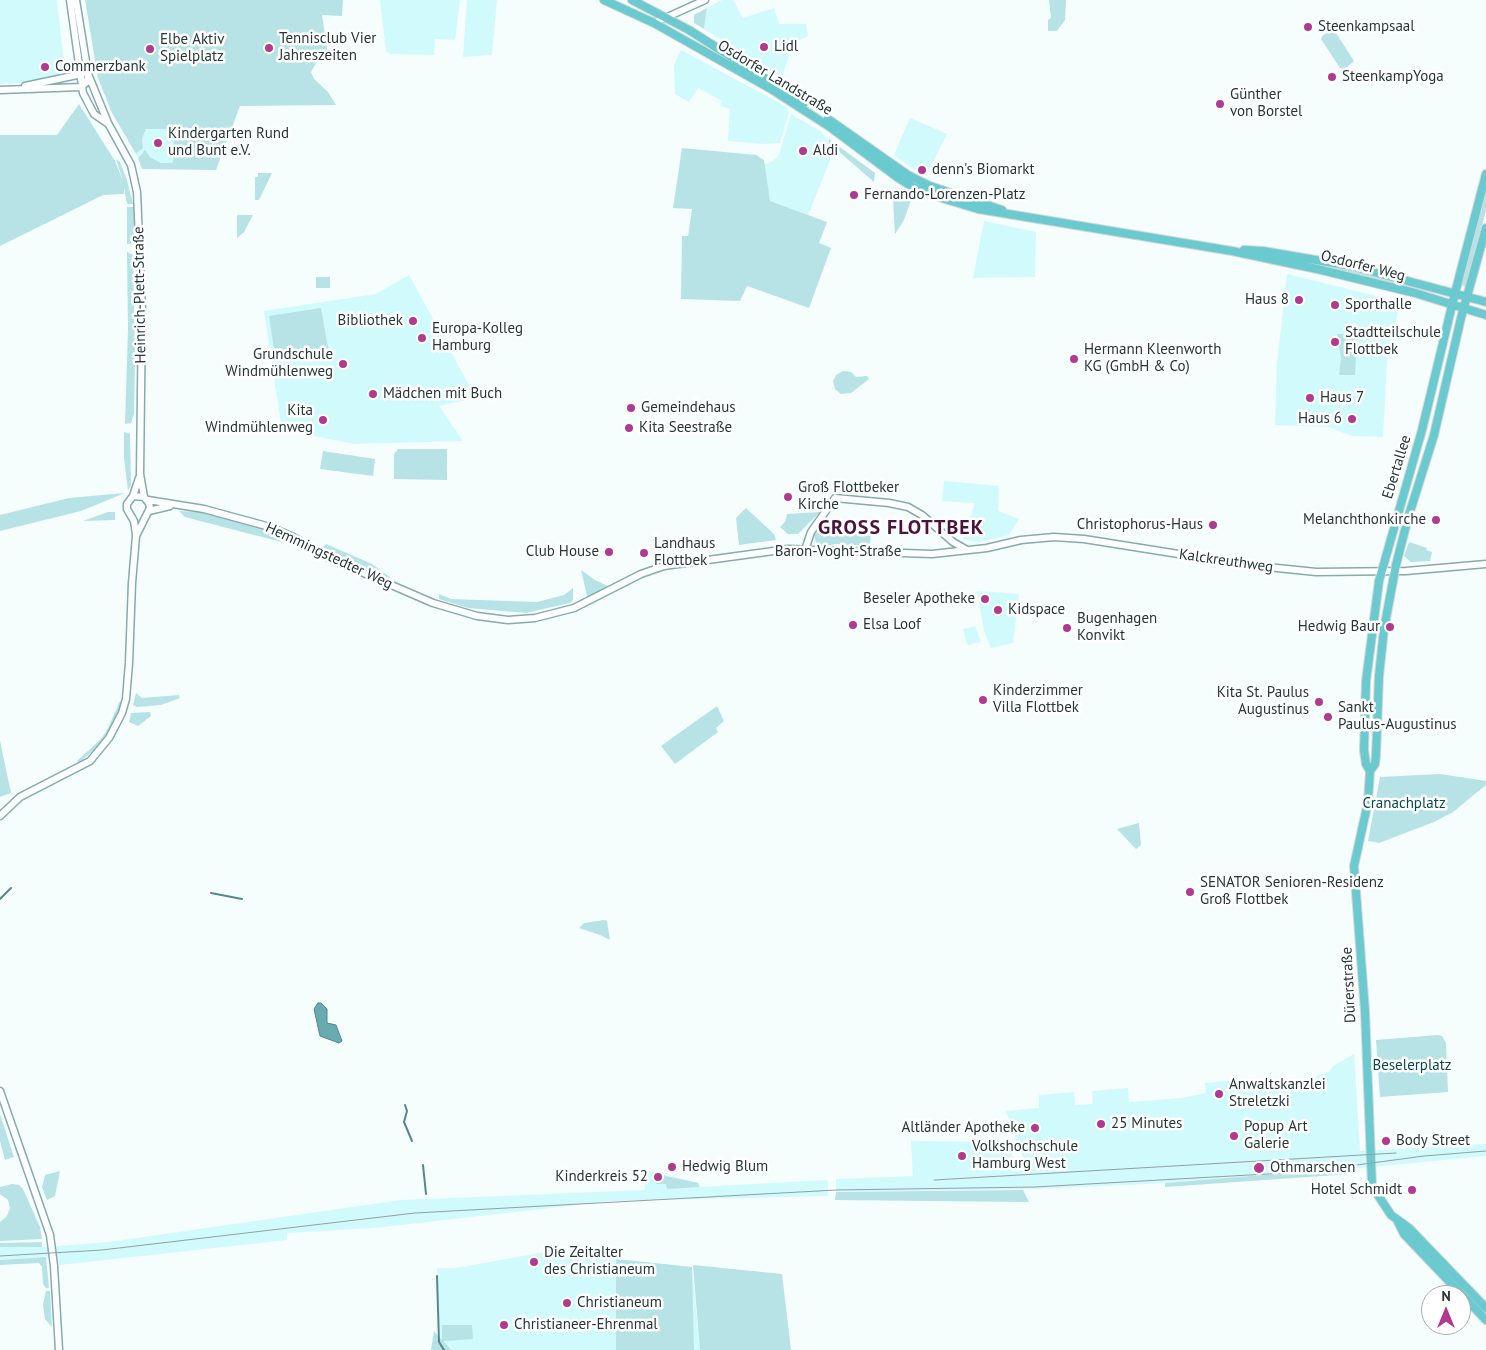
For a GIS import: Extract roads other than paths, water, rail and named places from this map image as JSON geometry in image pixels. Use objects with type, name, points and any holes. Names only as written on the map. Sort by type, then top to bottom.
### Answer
[{"type":"main road","name":"Osdorfer Landstraße","points":[[604,0],[654,23],[796,104],[897,177],[927,189]]},
{"type":"main road","name":"Osdorfer Landstraße","points":[[632,0],[666,17],[769,79],[927,189]]},
{"type":"main road","name":"Ebertallee","points":[[1356,852],[1365,817],[1370,771],[1364,754],[1366,681],[1372,628],[1382,572],[1422,430],[1486,174]]},
{"type":"main road","name":"Osdorfer Weg","points":[[927,189],[967,206],[1232,251],[1355,278],[1486,315]]},
{"type":"main road","name":"Ebertallee","points":[[1370,771],[1375,764],[1379,676],[1384,629],[1395,571],[1408,518],[1434,435],[1464,308],[1486,228]]},
{"type":"main road","name":"Osdorfer Weg","points":[[1232,251],[1263,251],[1319,260],[1486,302]]},
{"type":"main road","name":"Dürerstraße","points":[[1356,852],[1354,866],[1362,965],[1372,1186],[1383,1206],[1398,1222]]},
{"type":"main road","points":[[1398,1222],[1409,1228],[1486,1308]]},
{"type":"main road","points":[[1398,1222],[1404,1234],[1486,1320]]},
{"type":"street","name":"Heinrich-Plett-Straße","points":[[70,0],[81,87],[94,114],[108,123]]},
{"type":"street","name":"Heinrich-Plett-Straße","points":[[76,0],[88,74],[108,123],[133,171],[138,205],[142,310],[140,474],[146,498],[147,514],[136,536]]},
{"type":"street","points":[[654,23],[705,0]]},
{"type":"street","points":[[0,90],[12,90],[81,87],[87,82],[88,74],[80,74],[12,90]]},
{"type":"street","name":"Heinrich-Plett-Straße","points":[[0,816],[20,797],[90,761],[109,738],[120,719],[127,691],[136,536],[132,516],[127,509],[127,504],[133,496],[140,474]]},
{"type":"street","points":[[133,496],[146,498]]},
{"type":"street","name":"Hemmingstedter Weg","points":[[146,498],[204,509],[270,527],[293,537],[329,558],[422,599]]},
{"type":"street","points":[[805,550],[808,536],[835,498],[880,502],[908,507],[922,515],[948,538],[968,550]]},
{"type":"street","name":"Hemmingstedter Weg","points":[[147,514],[158,507],[176,505]]},
{"type":"street","points":[[132,516],[147,514]]},
{"type":"street","points":[[942,553],[948,538]]},
{"type":"street","name":"Kalckreuthweg","points":[[968,550],[1027,539],[1062,538],[1284,569],[1382,572],[1486,564]]},
{"type":"street","name":"Baron-Voght-Straße","points":[[422,599],[456,611],[492,619],[535,618],[582,605],[641,574],[664,566],[783,549],[942,553],[968,550]]},
{"type":"street","points":[[0,1091],[51,1241],[59,1350]]},
{"type":"waterway","points":[[0,899],[11,888]]},
{"type":"waterway","points":[[211,893],[242,899]]},
{"type":"waterway","points":[[405,1105],[407,1111],[404,1122],[412,1141]]},
{"type":"waterway","points":[[423,1165],[426,1194]]},
{"type":"waterway","points":[[437,1276],[439,1342],[444,1350]]},
{"type":"tram line","points":[[0,1256],[102,1250],[415,1213],[836,1190],[1035,1187],[1304,1172],[1424,1156],[1486,1151]]},
{"type":"tram line","points":[[934,1180],[1396,1153]]},
{"type":"place","name":"Steenkampsaal","points":[[1308,27]]},
{"type":"place","name":"Lidl","points":[[764,47]]},
{"type":"place","name":"Tennisclub Vier Jahreszeiten","points":[[269,48]]},
{"type":"place","name":"Elbe Aktiv Spielplatz","points":[[150,49]]},
{"type":"place","name":"Commerzbank","points":[[45,67]]},
{"type":"place","name":"SteenkampYoga","points":[[1332,77]]},
{"type":"place","name":"Günther von Borstel","points":[[1220,104]]},
{"type":"place","name":"Kindergarten Rund und Bunt e.V.","points":[[158,143]]},
{"type":"place","name":"Aldi","points":[[803,151]]},
{"type":"place","name":"denn's Biomarkt","points":[[922,170]]},
{"type":"place","name":"Fernando-Lorenzen-Platz","points":[[854,195]]},
{"type":"place","name":"Haus 8","points":[[1299,300]]},
{"type":"place","name":"Sporthalle","points":[[1335,305]]},
{"type":"place","name":"Bibliothek","points":[[413,321]]},
{"type":"place","name":"Europa-Kolleg Hamburg","points":[[422,338]]},
{"type":"place","name":"Stadtteilschule Flottbek","points":[[1335,342]]},
{"type":"place","name":"Hermann Kleenworth KG (GmbH & Co)","points":[[1074,359]]},
{"type":"place","name":"Grundschule Windmühlenweg","points":[[343,364]]},
{"type":"place","name":"Mädchen mit Buch","points":[[373,394]]},
{"type":"place","name":"Haus 7","points":[[1310,398]]},
{"type":"place","name":"Gemeindehaus","points":[[631,408]]},
{"type":"place","name":"Haus 6","points":[[1352,419]]},
{"type":"place","name":"Kita Windmühlenweg","points":[[323,420]]},
{"type":"place","name":"Kita Seestraße","points":[[629,428]]},
{"type":"place","name":"Groß Flottbeker Kirche","points":[[788,497]]},
{"type":"place","name":"Melanchthonkirche","points":[[1436,520]]},
{"type":"place","name":"Christophorus-Haus","points":[[1213,525]]},
{"type":"place","name":"Club House","points":[[609,552]]},
{"type":"place","name":"Landhaus Flottbek","points":[[644,553]]},
{"type":"place","name":"Beseler Apotheke","points":[[985,599]]},
{"type":"place","name":"Kidspace","points":[[998,610]]},
{"type":"place","name":"Elsa Loof","points":[[853,625]]},
{"type":"place","name":"Hedwig Baur","points":[[1390,627]]},
{"type":"place","name":"Bugenhagen Konvikt","points":[[1067,628]]},
{"type":"place","name":"Kinderzimmer Villa Flottbek","points":[[983,700]]},
{"type":"place","name":"Kita St. Paulus Augustinus","points":[[1319,702]]},
{"type":"place","name":"Sankt Paulus-Augustinus","points":[[1328,717]]},
{"type":"place","name":"SENATOR Senioren-Residenz Groß Flottbek","points":[[1190,892]]},
{"type":"place","name":"Anwaltskanzlei Streletzki","points":[[1219,1094]]},
{"type":"place","name":"25 Minutes","points":[[1101,1124]]},
{"type":"place","name":"Altländer Apotheke","points":[[1035,1128]]},
{"type":"place","name":"Popup Art Galerie","points":[[1234,1136]]},
{"type":"place","name":"Body Street","points":[[1386,1141]]},
{"type":"place","name":"Volkshochschule Hamburg West","points":[[962,1156]]},
{"type":"place","name":"Hedwig Blum","points":[[672,1167]]},
{"type":"place","name":"Othmarschen","points":[[1259,1168]]},
{"type":"place","name":"Kinderkreis 52","points":[[658,1177]]},
{"type":"place","name":"Hotel Schmidt","points":[[1412,1190]]},
{"type":"place","name":"Die Zeitalter des Christianeum","points":[[534,1262]]},
{"type":"place","name":"Christianeum","points":[[567,1303]]},
{"type":"place","name":"Christianeer-Ehrenmal","points":[[504,1325]]},
{"type":"district","name":"GROSS FLOTTBEK","points":[[901,528]]},
{"type":"park label","name":"Cranachplatz","points":[[1404,804]]},
{"type":"park label","name":"Beselerplatz","points":[[1412,1066]]}]
